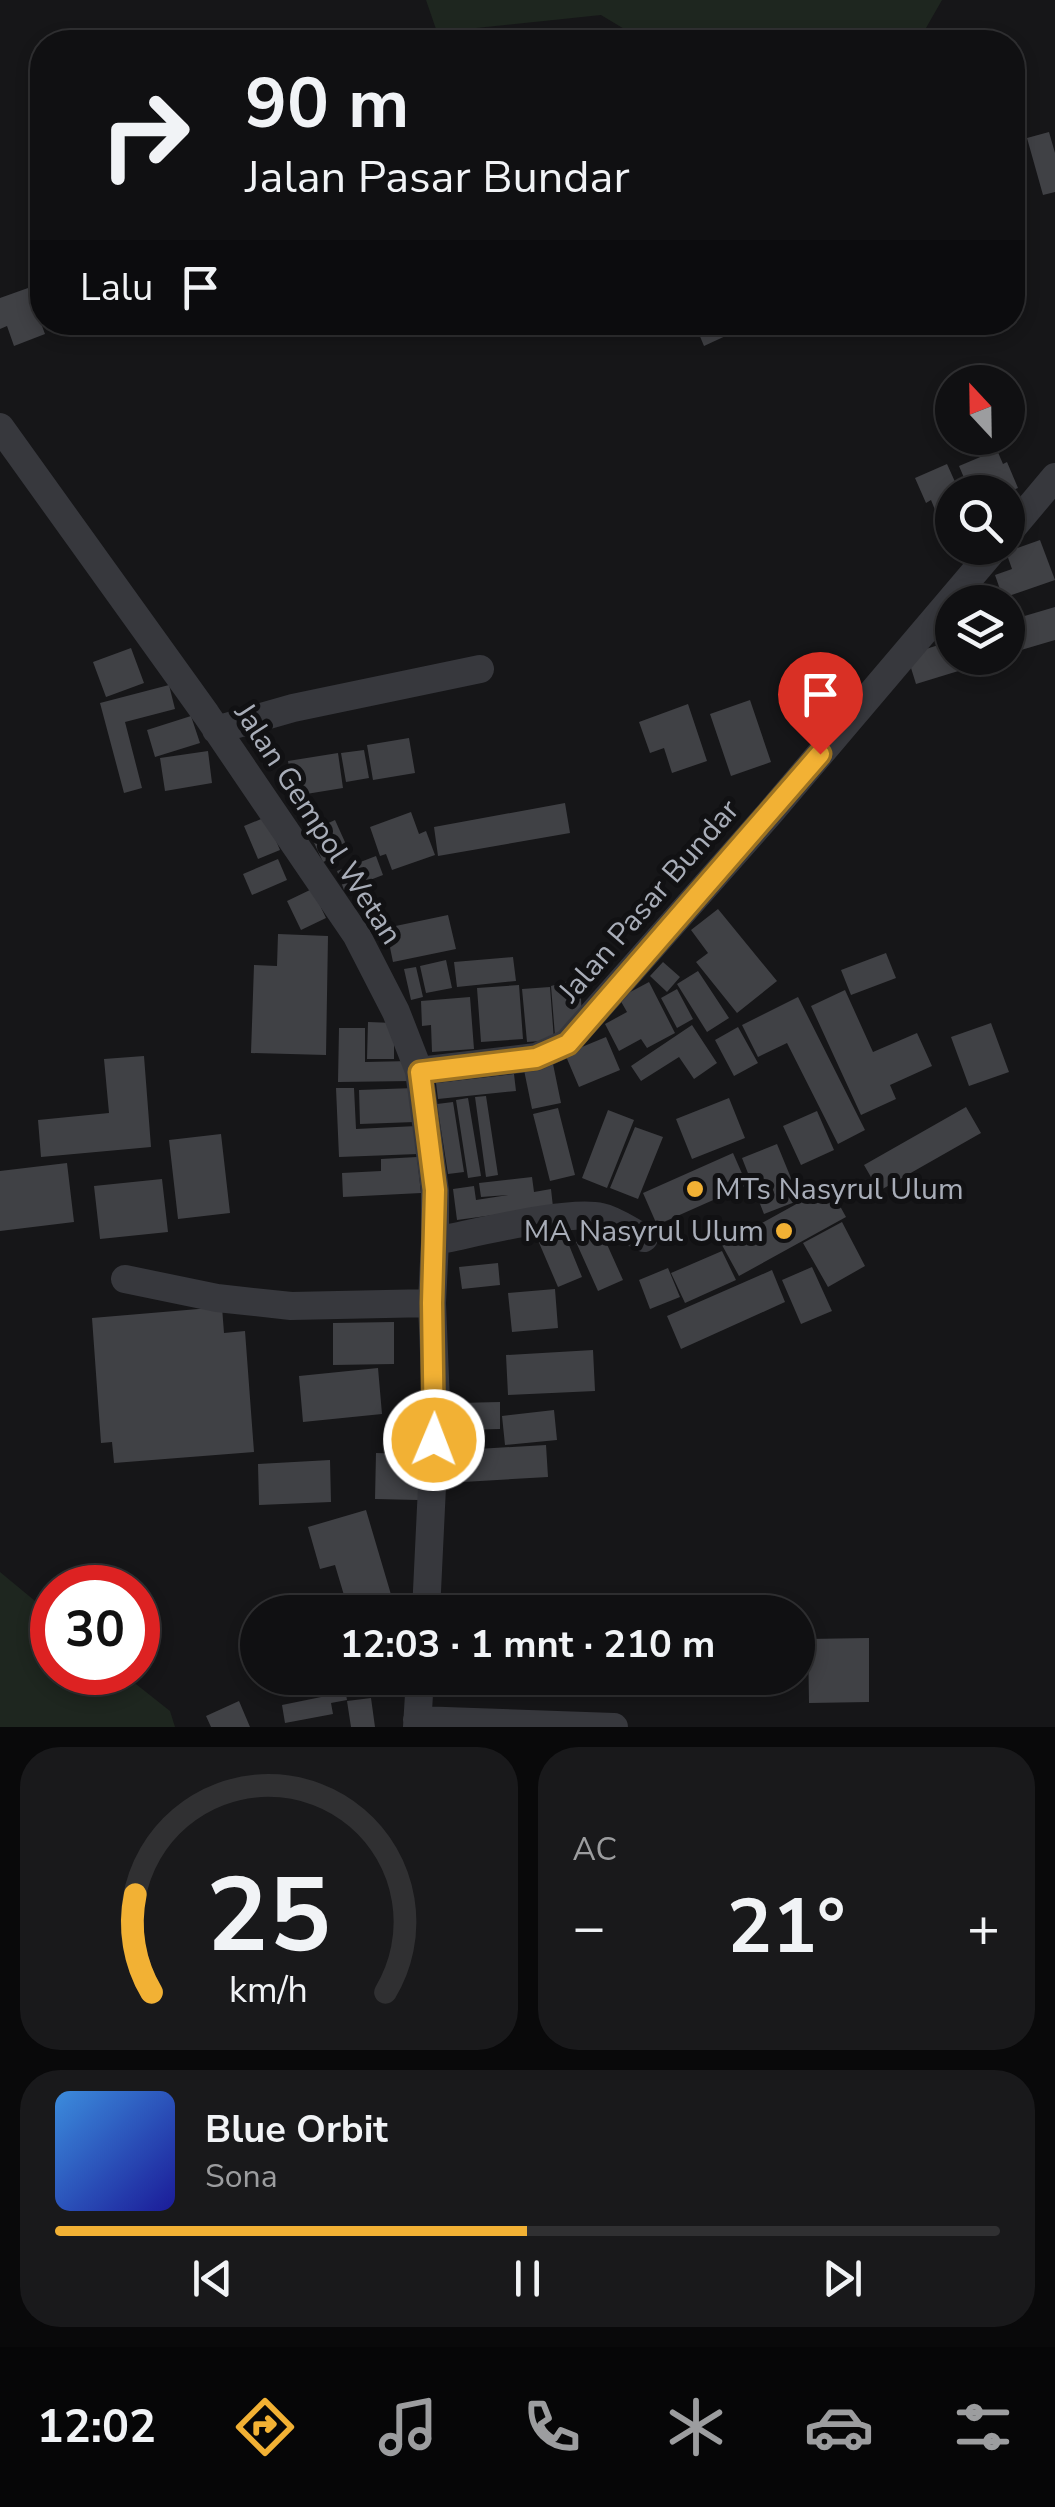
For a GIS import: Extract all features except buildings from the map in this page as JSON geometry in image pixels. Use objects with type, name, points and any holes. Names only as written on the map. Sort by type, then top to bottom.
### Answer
[{"type":"street","name":"Jalan Gempol Wetan","points":[[0,426],[358,936],[396,1012],[420,1072],[435,1190],[432,1303],[436,1403],[427,1595]]},
{"type":"street","points":[[1025,512],[1055,476]]},
{"type":"street","name":"Jalan Pasar Bundar","points":[[420,1072],[536,1058],[568,1044],[981,565]]},
{"type":"street","points":[[216,730],[293,708],[480,669]]},
{"type":"street","points":[[435,1240],[590,1216],[602,1217],[644,1238]]},
{"type":"street","points":[[125,1279],[218,1298],[291,1306],[432,1303]]},
{"type":"street","points":[[419,1695],[417,1724],[614,1727]]},
{"type":"shaded area","points":[[426,0],[942,0],[925,30],[626,30],[601,15],[436,30]]},
{"type":"shaded area","points":[[0,1572],[30,1597],[30,1695],[150,1695],[170,1711],[175,1727],[0,1727]]},
{"type":"place","name":"MTs Nasyrul Ulum","points":[[695,1189]]},
{"type":"place","name":"MA Nasyrul Ulum","points":[[784,1231]]},
{"type":"route","points":[[434,1440],[435,1190],[420,1072],[536,1058],[568,1044],[820,754]]}]
